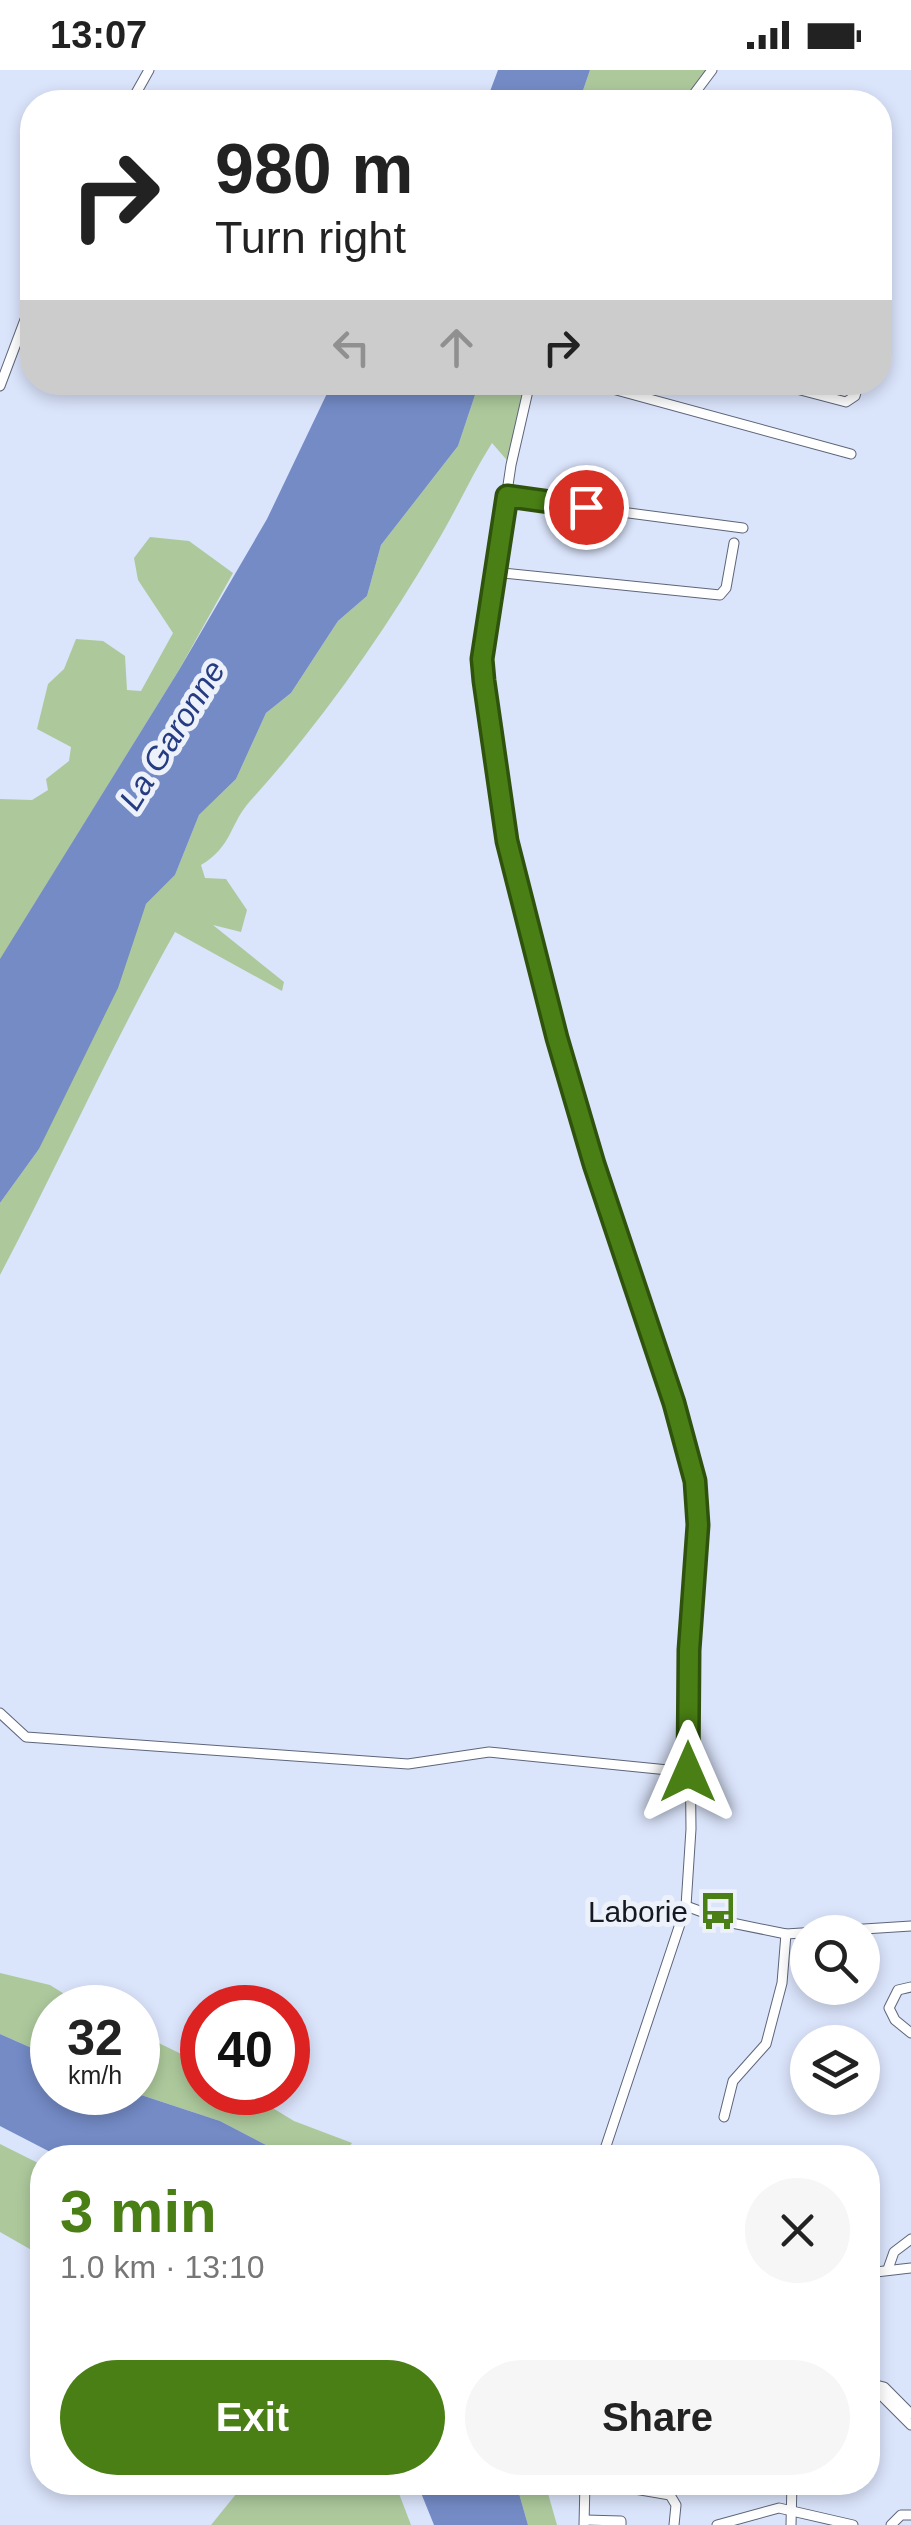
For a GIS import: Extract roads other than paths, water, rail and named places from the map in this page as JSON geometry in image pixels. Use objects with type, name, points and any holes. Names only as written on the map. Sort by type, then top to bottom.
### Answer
[{"type":"street","points":[[0,386],[20,333]]},
{"type":"street","points":[[527,395],[482,659],[507,841],[572,1095],[674,1403],[695,1481],[698,1525],[689,1650],[691,1828],[686,1906],[606,2145]]},
{"type":"street","points":[[635,395],[851,454]]},
{"type":"street","points":[[819,395],[846,402],[855,395]]},
{"type":"street","points":[[507,496],[743,528]]},
{"type":"street","points":[[494,572],[720,594],[726,588],[734,543]]},
{"type":"street","points":[[0,1713],[26,1737],[408,1764],[489,1752],[688,1772]]},
{"type":"street","points":[[686,1906],[732,1923],[786,1934],[911,1926]]},
{"type":"street","points":[[724,2117],[733,2081],[766,2044],[782,1983],[786,1934]]},
{"type":"street","points":[[911,1987],[898,1990],[889,2008],[895,2020],[911,2033]]},
{"type":"street","points":[[880,2274],[909,2268],[910,2240]]},
{"type":"street","points":[[888,2270],[894,2252],[910,2240]]},
{"type":"street","points":[[880,2387],[911,2414]]},
{"type":"street","points":[[880,2394],[911,2425]]},
{"type":"street","points":[[585,2495],[585,2522],[621,2520],[621,2525]]},
{"type":"street","points":[[671,2495],[676,2504],[676,2524]]},
{"type":"street","points":[[791,2495],[791,2525]]},
{"type":"street","points":[[718,2525],[790,2509],[853,2525]]},
{"type":"street","points":[[891,2525],[901,2515],[911,2515]]},
{"type":"water","points":[[498,70],[590,70],[583,90],[490,90]]},
{"type":"water","name":"La Garonne","points":[[326,395],[475,395],[458,446],[381,545],[367,596],[338,621],[291,693],[266,713],[236,779],[199,815],[175,875],[146,904],[118,988],[39,1149],[0,1203],[0,959],[179,670],[267,519]]},
{"type":"water","points":[[0,2034],[30,2047],[30,2115],[160,2115],[160,2101],[180,2108],[180,2115],[202,2115],[220,2121],[266,2145],[37,2145],[0,2126]]},
{"type":"water","points":[[422,2495],[519,2495],[528,2525],[434,2525]]},
{"type":"place","name":"Laborie","points":[[718,1911]]}]
